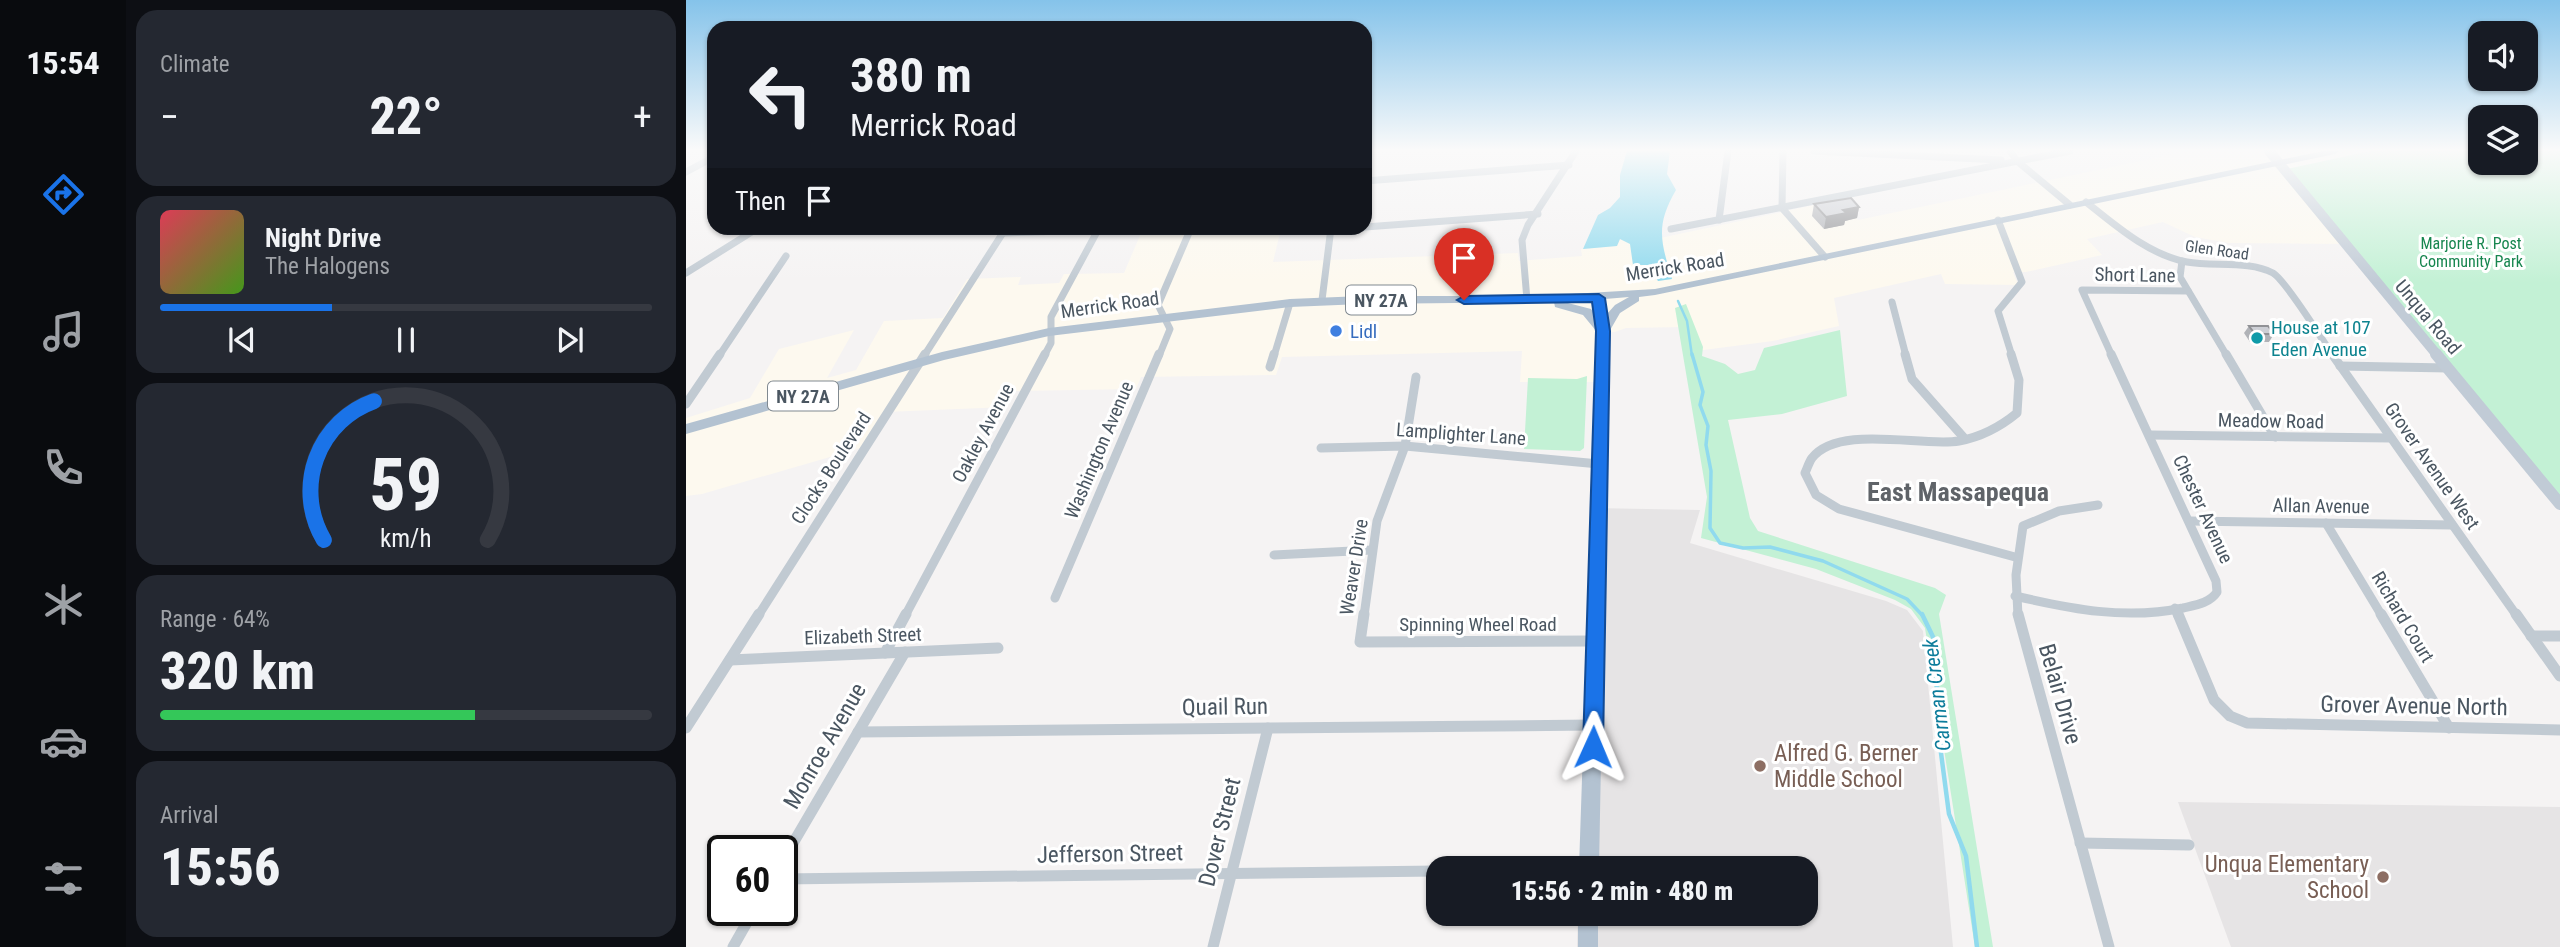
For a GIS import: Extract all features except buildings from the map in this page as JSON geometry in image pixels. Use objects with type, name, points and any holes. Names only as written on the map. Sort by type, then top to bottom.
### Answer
[{"type":"main road","name":"Merrick Road","points":[[686,429],[919,362],[1049,332],[1322,300],[1532,300],[1599,298],[1655,292],[2119,195]]},
{"type":"main road","points":[[1603,331],[1612,313],[1619,306],[1655,292]]},
{"type":"main road","points":[[1589,856],[1603,331],[1599,298]]},
{"type":"main road","points":[[1532,300],[1587,312],[1603,331]]},
{"type":"main road","points":[[1588,926],[1588,947]]},
{"type":"street","points":[[1532,300],[1522,240],[1550,195]]},
{"type":"street","points":[[1719,220],[1722,195]]},
{"type":"street","points":[[1782,195],[1782,208],[1825,257]]},
{"type":"street","points":[[1671,229],[1846,195]]},
{"type":"street","points":[[2058,195],[2070,205]]},
{"type":"street","name":"Unqua Road","points":[[2305,195],[2560,504]]},
{"type":"street","name":"Glen Road","points":[[2085,202],[2133,239],[2182,261],[2268,270],[2276,275]]},
{"type":"street","points":[[1372,226],[1538,214]]},
{"type":"street","points":[[1998,220],[2022,282],[2019,288],[2003,301],[1998,311],[2019,380],[2017,412],[1995,429],[1949,442],[1871,438],[1850,442],[1818,452],[1806,468],[1807,482],[1822,500],[1839,509],[2015,557]]},
{"type":"street","points":[[686,273],[747,235]]},
{"type":"street","name":"Clocks Boulevard","points":[[686,727],[1001,235]]},
{"type":"street","name":"Oakley Avenue","points":[[885,653],[1051,344],[1051,317],[1096,235]]},
{"type":"street","name":"Washington Avenue","points":[[1055,598],[1170,329],[1158,305],[1188,235]]},
{"type":"street","points":[[1322,300],[1329,235]]},
{"type":"street","points":[[686,404],[786,256]]},
{"type":"street","points":[[2182,261],[2180,277],[2275,437]]},
{"type":"street","name":"Grover Avenue West","points":[[2276,275],[2560,676]]},
{"type":"street","name":"Short Lane","points":[[2082,290],[2189,291]]},
{"type":"street","name":"Chester Avenue","points":[[2015,596],[2100,614],[2206,603],[2215,597],[2218,590],[2216,580],[2082,290]]},
{"type":"street","points":[[1892,302],[1912,379],[1965,439]]},
{"type":"street","points":[[1269,367],[1290,303]]},
{"type":"street","points":[[2340,366],[2448,368]]},
{"type":"street","name":"Weaver Drive","points":[[1360,642],[1377,521],[1405,446],[1416,377]]},
{"type":"street","name":"Meadow Road","points":[[2150,435],[2391,438]]},
{"type":"street","name":"Lamplighter Lane","points":[[1321,448],[1405,446],[1599,464]]},
{"type":"street","name":"Belair Drive","points":[[2098,505],[2078,507],[2035,519],[2023,527],[2015,557],[2015,596],[2019,624],[2109,947]]},
{"type":"street","name":"Allan Avenue","points":[[2189,521],[2452,525]]},
{"type":"street","name":"Richard Court","points":[[2326,523],[2449,728]]},
{"type":"street","points":[[1274,555],[1372,550]]},
{"type":"street","name":"Grover Avenue North","points":[[2175,608],[2214,700],[2230,716],[2247,723],[2560,730]]},
{"type":"street","points":[[2531,636],[2560,636]]},
{"type":"street","name":"Spinning Wheel Road","points":[[1360,642],[1595,641]]},
{"type":"street","name":"Elizabeth Street","points":[[730,660],[998,648]]},
{"type":"street","name":"Monroe Avenue","points":[[798,835],[905,652]]},
{"type":"street","name":"Quail Run","points":[[858,732],[1593,725]]},
{"type":"street","name":"Dover Street","points":[[1213,947],[1268,728]]},
{"type":"street","points":[[2080,843],[2189,845]]},
{"type":"street","name":"Jefferson Street","points":[[798,879],[1426,871]]},
{"type":"street","points":[[733,947],[745,926]]},
{"type":"shaded area","points":[[1977,195],[2360,195],[2348,244],[2229,243],[2195,237],[2163,222],[2087,239],[2102,255],[2026,272],[2013,272],[2018,285],[1945,284],[1941,274],[1834,298],[1839,326],[1773,341],[1688,352],[1685,327],[1626,328],[1615,332],[1596,333],[1596,382],[1520,382],[1522,351],[1282,357],[1276,375],[1141,377],[1136,389],[1016,391],[1007,407],[885,412],[861,448],[702,494],[686,496],[686,418],[750,398],[779,349],[854,330],[827,378],[856,370],[884,321],[943,318],[967,279],[1021,277],[1018,285],[1059,283],[1064,274],[1124,273],[1140,235],[1280,235],[1273,262],[1518,253],[1519,261],[1582,256],[1581,249],[1616,246],[1619,239],[1630,243],[1658,281],[1671,279],[1660,238],[1838,200],[1858,220]]},
{"type":"shaded area","name":"Alfred G. Berner Middle School","points":[[1593,508],[1700,510],[1690,543],[1886,601],[1907,610],[1923,631],[1953,947],[1577,947],[1578,926],[1818,926],[1818,856],[1580,856]]},
{"type":"shaded area","name":"Unqua Elementary School","points":[[2178,802],[2560,807],[2560,947],[2231,947]]},
{"type":"green space","name":"Marjorie R. Post Community Park","points":[[2309,195],[2560,195],[2560,499]]},
{"type":"green space","points":[[1686,304],[1703,347],[1702,356],[1725,364],[1738,374],[1755,370],[1764,348],[1840,330],[1847,396],[1782,414],[1728,420],[1750,518],[1758,531],[1935,588],[1946,595],[1939,614],[1993,947],[1975,947],[1925,628],[1911,609],[1895,600],[1816,569],[1701,538],[1707,497],[1675,308]]},
{"type":"green space","points":[[1587,376],[1584,448],[1580,451],[1524,449],[1528,378],[1577,379]]},
{"type":"water","points":[[1673,195],[1665,214],[1662,234],[1672,279],[1658,281],[1648,265],[1633,265],[1630,244],[1620,239],[1617,246],[1583,249],[1598,215],[1610,208],[1620,197]]},
{"type":"waterway","name":"Carman Creek","points":[[1678,301],[1687,321],[1692,356]]},
{"type":"waterway","name":"Carman Creek","points":[[1692,354],[1703,392],[1700,405],[1708,426],[1706,445],[1711,471],[1710,528],[1720,543],[1743,548],[1770,547],[1823,561],[1907,599],[1923,616]]},
{"type":"waterway","name":"Carman Creek","points":[[1923,616],[1934,639],[1941,753],[1949,814],[1966,856],[1977,947]]},
{"type":"place","name":"Lidl","points":[[1336,331]]},
{"type":"place","name":"House at 107 Eden Avenue","points":[[2257,338]]},
{"type":"place","name":"Alfred G. Berner Middle School","points":[[1760,766]]},
{"type":"place","name":"Unqua Elementary School","points":[[2383,877]]},
{"type":"district","name":"East Massapequa","points":[[1958,492]]},
{"type":"route","points":[[1464,300],[1599,298],[1603,331],[1593,747]]}]
